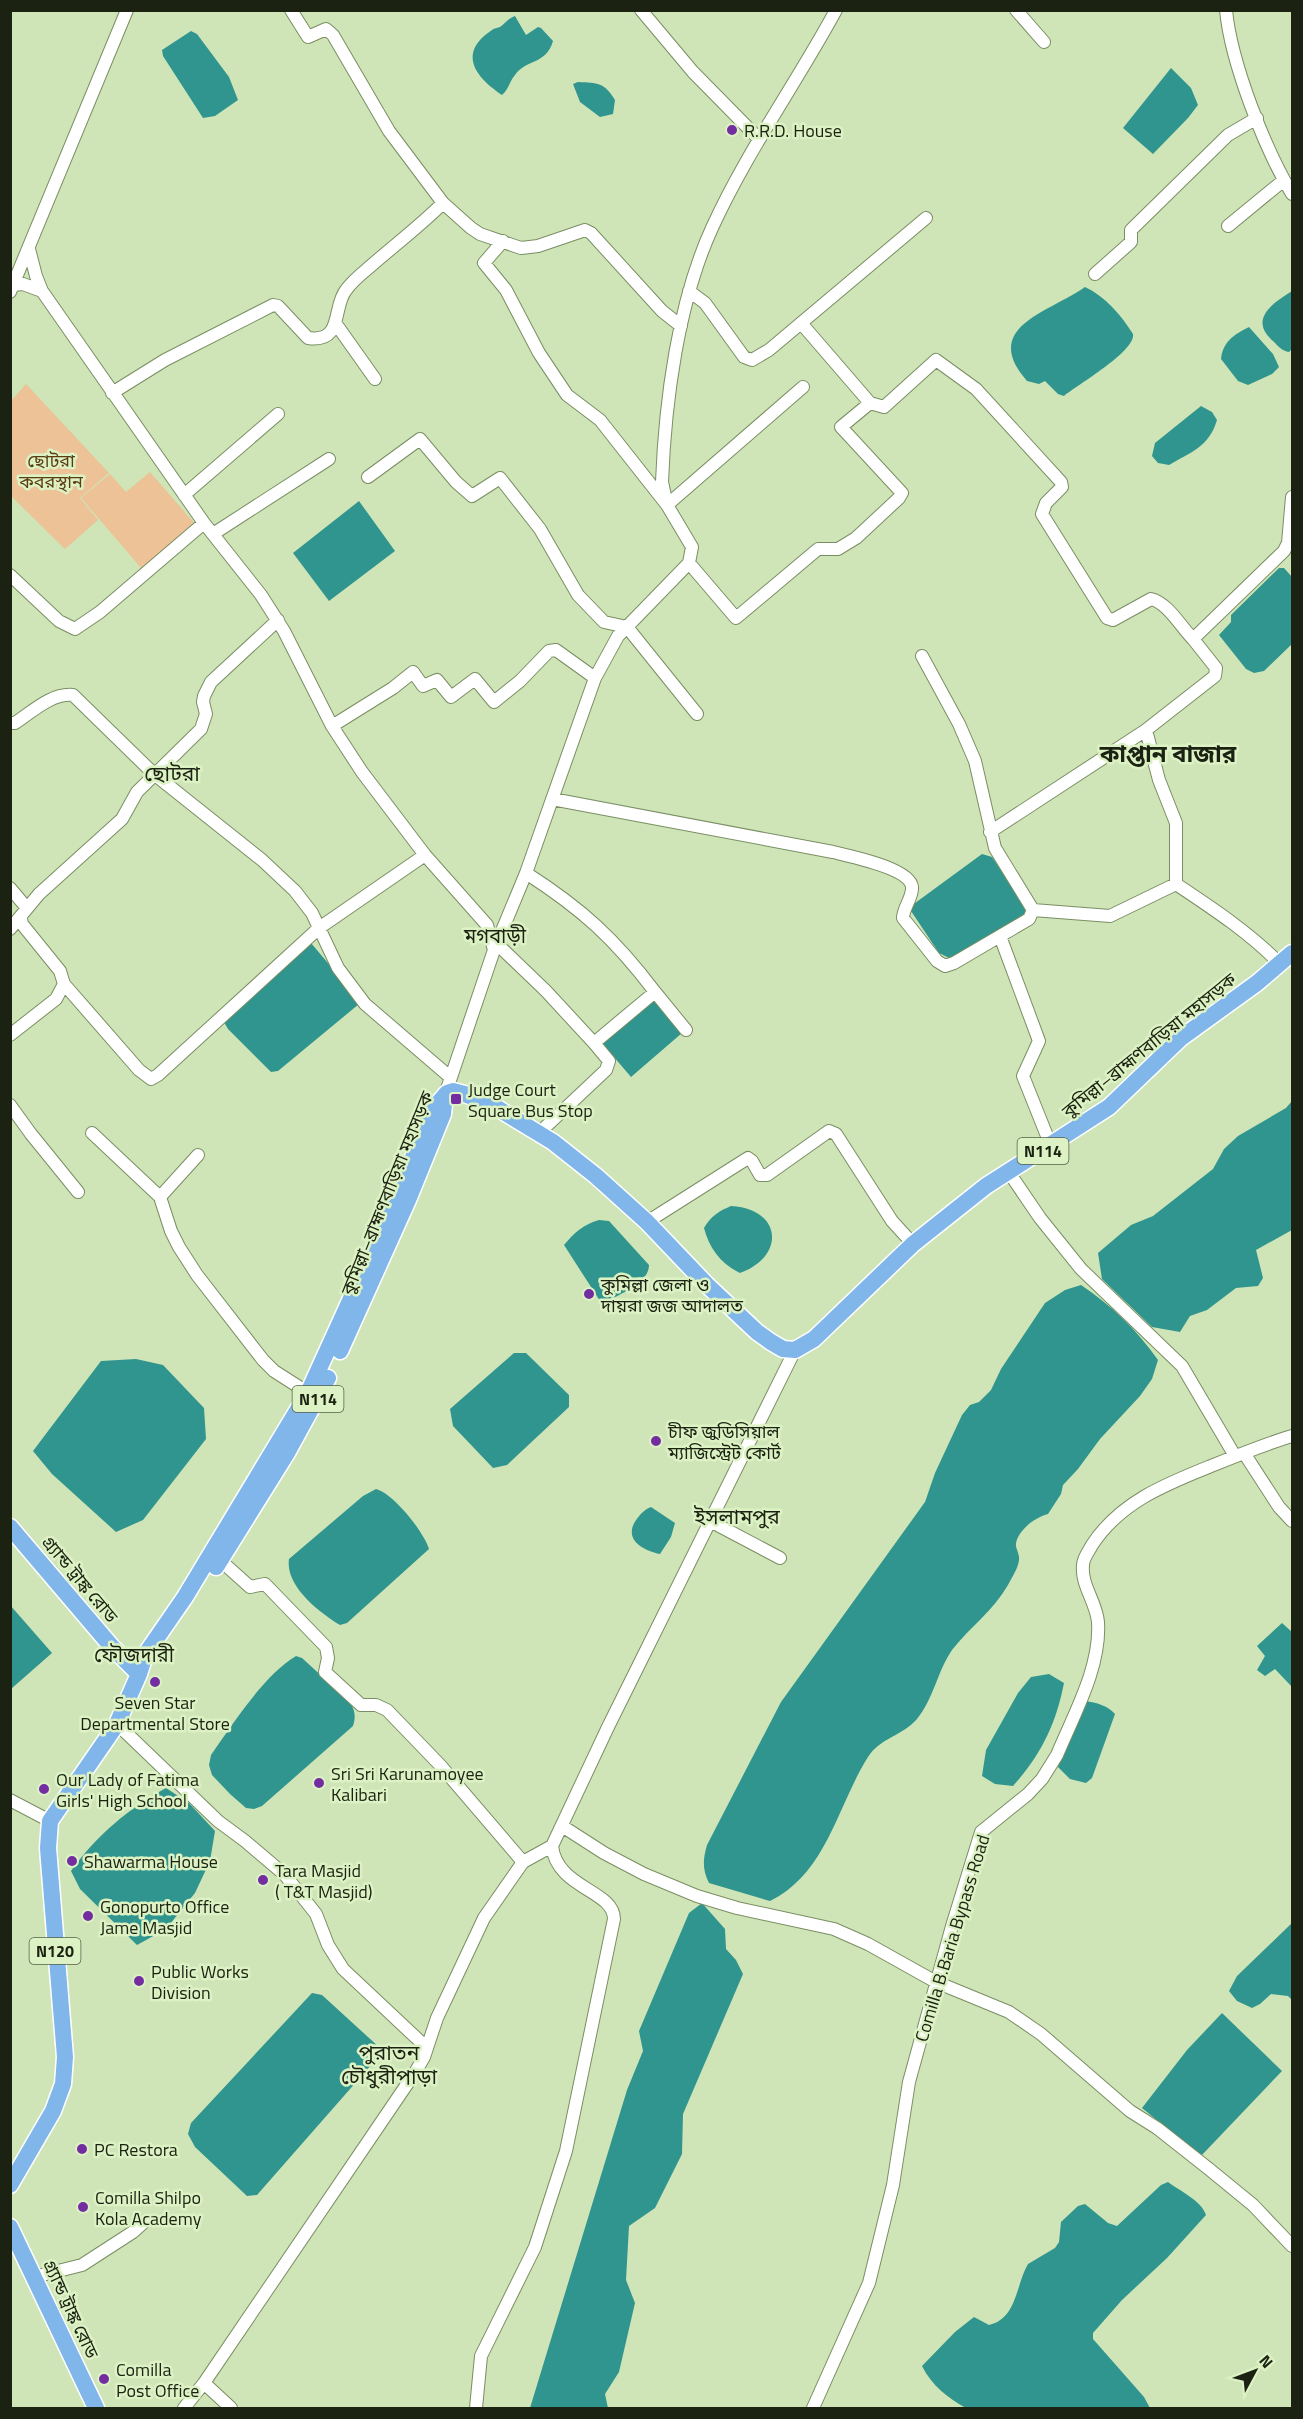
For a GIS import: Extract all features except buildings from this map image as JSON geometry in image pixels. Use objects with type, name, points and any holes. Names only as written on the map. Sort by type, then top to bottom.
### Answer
[{"type":"highway","name":"কুমিল্লা–ব্রাহ্মণবাড়িয়া মহাসড়ক","points":[[139,1674],[154,1661],[220,1560],[357,1316],[412,1173],[443,1114],[445,1095],[453,1091],[465,1094],[494,1106],[539,1133],[596,1176],[647,1222],[707,1285],[757,1332],[783,1348],[795,1350],[814,1339],[913,1244],[1008,1171],[1051,1146],[1108,1107],[1181,1038],[1286,959]]},
{"type":"highway","name":"N114","points":[[139,1674],[145,1655],[185,1598],[313,1396]]},
{"type":"highway","name":"গ্র্যান্ড ট্রাঙ্ক রোড","points":[[10,1527],[112,1647],[139,1674]]},
{"type":"highway","points":[[50,1821],[117,1724],[139,1674]]},
{"type":"highway","name":"N120","points":[[10,2185],[53,2111],[63,2084],[65,2057],[48,1848],[50,1821]]},
{"type":"highway","name":"গ্র্যান্ড ট্রাঙ্ক রোড","points":[[10,2227],[96,2409]]},
{"type":"street","points":[[12,289],[127,10]]},
{"type":"street","points":[[291,10],[308,37],[326,29],[333,35],[389,131],[443,203],[471,228],[480,234],[521,248],[538,246],[585,230],[591,233],[662,310],[681,326]]},
{"type":"street","points":[[641,10],[693,72],[758,138]]},
{"type":"street","points":[[667,505],[662,482],[663,460],[676,355],[689,291],[711,230],[758,138],[805,67],[836,10]]},
{"type":"street","points":[[1016,10],[1044,42]]},
{"type":"street","points":[[1226,10],[1240,74],[1284,180],[1293,194]]},
{"type":"street","points":[[1095,274],[1131,242],[1131,230],[1228,135],[1257,118]]},
{"type":"street","points":[[1228,226],[1284,180]]},
{"type":"street","points":[[112,393],[165,360],[273,305],[278,306],[308,338],[325,335],[333,330],[340,301],[352,283],[443,203]]},
{"type":"street","points":[[689,291],[705,303],[736,348],[748,360],[752,360],[769,350],[926,218]]},
{"type":"street","points":[[445,1095],[495,947],[526,873],[595,678],[612,645],[689,563],[692,547],[667,505],[600,420],[567,395],[539,353],[506,290],[484,263],[503,242]]},
{"type":"street","points":[[29,249],[42,291],[204,523],[278,620],[332,726],[362,772],[425,855],[487,925],[495,947],[546,991],[609,1061],[606,1070],[539,1133]]},
{"type":"street","points":[[12,289],[23,284],[42,291]]},
{"type":"street","points":[[801,323],[870,403],[884,407],[936,360],[976,389],[1061,482],[1062,488],[1046,503],[1042,514],[1107,618],[1113,620],[1154,599],[1193,639],[1216,668],[1215,676],[1146,730],[990,832]]},
{"type":"street","points":[[336,324],[375,379]]},
{"type":"street","points":[[667,505],[803,387]]},
{"type":"street","points":[[689,563],[736,618],[818,549],[838,549],[856,538],[902,493],[841,427],[870,403]]},
{"type":"street","points":[[184,495],[278,414]]},
{"type":"street","points":[[368,477],[420,439],[456,482],[472,496],[500,478],[540,530],[578,595],[604,622],[627,627],[696,714]]},
{"type":"street","points":[[213,534],[329,459]]},
{"type":"street","points":[[1193,639],[1284,551],[1288,543],[1293,497]]},
{"type":"street","points":[[10,575],[59,621],[75,629],[100,612],[204,523]]},
{"type":"street","points":[[36,941],[10,929],[122,819],[134,796],[201,729],[206,714],[202,702],[211,682],[278,620]]},
{"type":"street","points":[[332,726],[393,688],[412,672],[423,686],[437,680],[451,697],[475,679],[494,702],[520,681],[549,651],[556,650],[595,678]]},
{"type":"street","points":[[922,656],[959,724],[975,760],[995,848],[1034,910]]},
{"type":"street","points":[[10,723],[15,723],[53,698],[63,694],[72,694],[154,774],[262,860],[305,903],[338,968],[365,1004],[450,1077]]},
{"type":"street","points":[[1146,730],[1159,780],[1176,823],[1176,884]]},
{"type":"street","points":[[552,799],[833,852],[866,860],[900,873],[909,879],[912,887],[903,918],[937,961],[945,966],[1029,919],[1034,910]]},
{"type":"street","points":[[10,888],[24,913],[22,924],[60,971],[64,984],[139,1070],[151,1079],[165,1069],[319,927],[425,855]]},
{"type":"street","points":[[526,873],[557,893],[602,929],[686,1030]]},
{"type":"street","points":[[1034,910],[1110,916],[1176,884]]},
{"type":"street","points":[[1176,884],[1223,916],[1267,951],[1286,959]]},
{"type":"street","points":[[487,925],[507,919]]},
{"type":"street","points":[[1000,936],[1040,1041],[1023,1076],[1051,1146]]},
{"type":"street","points":[[10,1035],[56,999],[64,984]]},
{"type":"street","points":[[594,1043],[655,992]]},
{"type":"street","points":[[10,1105],[78,1192]]},
{"type":"street","points":[[647,1222],[742,1162],[750,1159],[760,1175],[767,1174],[829,1131],[836,1134],[892,1221],[913,1244]]},
{"type":"street","points":[[92,1133],[160,1197],[171,1231],[197,1275],[263,1360],[274,1371],[313,1396]]},
{"type":"street","points":[[160,1197],[198,1155]]},
{"type":"street","points":[[1008,1171],[1040,1218],[1081,1269],[1182,1366],[1240,1454],[1279,1507],[1293,1521]]},
{"type":"street","points":[[184,2409],[416,2071],[437,2018],[484,1918],[523,1862],[552,1846],[608,1727],[795,1350]]},
{"type":"street","name":"Comilla B.Baria Bypass Road","points":[[813,2409],[869,2283],[893,2185],[909,2082],[981,1832],[1028,1794],[1049,1769],[1057,1755],[1094,1662],[1098,1623],[1096,1612],[1086,1590],[1083,1564],[1090,1549],[1111,1521],[1136,1501],[1164,1485],[1240,1454],[1293,1436]]},
{"type":"street","points":[[710,1521],[780,1558]]},
{"type":"street","points":[[220,1560],[250,1587],[265,1584],[280,1598],[326,1647],[328,1658],[325,1672],[360,1705],[376,1705],[387,1710],[440,1765],[523,1862]]},
{"type":"street","points":[[117,1724],[218,1821],[285,1875],[316,1914],[328,1945],[344,1969],[426,2047]]},
{"type":"street","points":[[10,1800],[50,1821]]},
{"type":"street","points":[[562,1826],[604,1853],[644,1874],[697,1896],[737,1908],[834,1929],[868,1944],[936,1982],[1009,2012],[1041,2034],[1131,2111],[1157,2128],[1253,2205],[1293,2246]]},
{"type":"street","points":[[476,2409],[481,2356],[535,2247],[566,2151],[614,1919],[614,1911],[610,1904],[578,1885],[559,1867],[552,1846]]},
{"type":"street","points":[[34,2277],[82,2265],[133,2232],[144,2222]]},
{"type":"street","points":[[204,2383],[231,2409]]},
{"type":"green space","name":"ছোটরা কবরস্থান","points":[[26,384],[109,473],[80,498],[98,520],[65,549],[11,496],[11,401]]},
{"type":"green space","points":[[150,472],[195,524],[142,569],[81,498],[110,474],[126,492]]},
{"type":"water","points":[[515,16],[526,35],[538,27],[553,41],[546,54],[520,70],[502,95],[478,73],[473,56],[475,47],[481,39]]},
{"type":"water","points":[[191,31],[197,34],[229,77],[238,100],[215,116],[203,118],[163,56],[162,50]]},
{"type":"water","points":[[1171,68],[1191,88],[1198,105],[1153,154],[1123,128]]},
{"type":"water","points":[[596,83],[604,87],[615,100],[613,114],[600,117],[580,102],[573,84]]},
{"type":"water","points":[[1085,287],[1112,307],[1133,334],[1132,341],[1105,367],[1064,396],[1058,394],[1045,381],[1039,384],[1027,381],[1014,363],[1011,347],[1015,334],[1024,324]]},
{"type":"water","points":[[1292,291],[1292,349],[1289,352],[1280,348],[1266,333],[1263,319],[1271,306]]},
{"type":"water","points":[[1249,327],[1273,354],[1279,367],[1272,374],[1248,385],[1238,381],[1221,359],[1224,348],[1230,340]]},
{"type":"water","points":[[1201,406],[1212,412],[1217,420],[1209,437],[1198,448],[1169,465],[1158,463],[1152,456],[1155,443]]},
{"type":"water","points":[[359,501],[395,551],[329,601],[293,553]]},
{"type":"water","points":[[1279,568],[1284,568],[1292,577],[1292,644],[1264,671],[1254,673],[1246,669],[1219,635],[1231,622],[1231,615]]},
{"type":"water","points":[[982,854],[992,857],[1025,906],[1026,915],[951,959],[939,953],[911,911],[911,906]]},
{"type":"water","points":[[311,943],[359,1000],[359,1004],[278,1071],[271,1072],[228,1029],[224,1022]]},
{"type":"water","points":[[654,999],[682,1033],[631,1077],[602,1043]]},
{"type":"water","points":[[1292,1101],[1292,1230],[1256,1250],[1263,1278],[1258,1286],[1236,1288],[1207,1310],[1190,1316],[1180,1332],[1152,1327],[1102,1279],[1098,1253],[1131,1225],[1153,1216],[1213,1169],[1224,1149],[1238,1136],[1286,1108]]},
{"type":"water","points":[[731,1206],[748,1209],[760,1215],[768,1224],[772,1234],[771,1245],[765,1256],[755,1265],[740,1273],[717,1255],[704,1228],[716,1214]]},
{"type":"water","points":[[599,1220],[609,1221],[649,1265],[648,1272],[638,1283],[602,1304],[564,1245],[580,1230]]},
{"type":"water","points":[[1081,1285],[1123,1319],[1150,1349],[1158,1360],[1152,1379],[1063,1485],[1061,1494],[1048,1514],[1024,1528],[1016,1543],[1018,1563],[1008,1585],[995,1603],[952,1650],[928,1702],[917,1719],[879,1745],[868,1757],[829,1837],[805,1874],[789,1889],[770,1901],[709,1883],[704,1864],[707,1845],[781,1702],[925,1502],[935,1473],[962,1415],[970,1405],[979,1402],[991,1390],[1001,1369],[1045,1303],[1065,1290]]},
{"type":"water","points":[[514,1353],[526,1353],[569,1395],[569,1407],[507,1465],[493,1468],[453,1426],[450,1409]]},
{"type":"water","points":[[136,1359],[163,1365],[204,1408],[206,1439],[143,1520],[116,1532],[52,1474],[33,1451],[101,1361]]},
{"type":"water","points":[[376,1489],[391,1498],[407,1514],[429,1549],[347,1623],[340,1625],[314,1606],[298,1588],[292,1579],[289,1559],[363,1496]]},
{"type":"water","points":[[651,1507],[675,1523],[671,1537],[660,1554],[639,1545],[632,1535],[635,1522],[646,1509]]},
{"type":"water","points":[[10,1605],[52,1653],[11,1689],[10,1689]]},
{"type":"water","points":[[1282,1623],[1292,1632],[1292,1687],[1275,1669],[1265,1676],[1257,1670],[1265,1656],[1257,1646]]},
{"type":"water","points":[[296,1656],[302,1658],[350,1702],[354,1714],[353,1726],[262,1806],[254,1809],[246,1808],[212,1775],[209,1765],[211,1755],[272,1675]]},
{"type":"water","points":[[1049,1674],[1064,1683],[1057,1712],[1046,1738],[1032,1763],[1013,1786],[995,1784],[982,1776],[986,1750],[1018,1693],[1031,1677]]},
{"type":"water","points":[[1085,1701],[1105,1706],[1115,1714],[1092,1778],[1086,1783],[1070,1779],[1058,1767]]},
{"type":"water","points":[[166,1788],[189,1803],[215,1831],[210,1861],[195,1893],[166,1929],[137,1945],[80,1889],[71,1871],[102,1834],[139,1805]]},
{"type":"water","points":[[702,1903],[725,1929],[726,1949],[736,1960],[743,1974],[683,2114],[682,2154],[655,2208],[629,2226],[626,2280],[635,2303],[619,2372],[605,2394],[608,2408],[530,2408],[627,2090],[643,2051],[639,2031],[689,1913]]},
{"type":"water","points":[[1292,1923],[1292,2000],[1288,1996],[1271,1994],[1252,2008],[1237,2001],[1229,1991],[1237,1976]]},
{"type":"water","points":[[312,1993],[322,1995],[380,2048],[379,2056],[257,2195],[247,2196],[195,2147],[188,2134],[191,2123]]},
{"type":"water","points":[[1222,2013],[1282,2071],[1201,2156],[1142,2108],[1187,2050]]},
{"type":"water","points":[[1168,2182],[1200,2205],[1206,2215],[1167,2258],[1122,2300],[1093,2333],[1093,2339],[1144,2397],[1150,2408],[966,2408],[947,2396],[931,2380],[922,2366],[955,2332],[974,2317],[989,2325],[1005,2316],[1028,2264],[1055,2248],[1059,2242],[1061,2222],[1078,2206],[1085,2204],[1108,2223],[1117,2226],[1161,2185]]},
{"type":"place","name":"R.R.D. House","points":[[732,130]]},
{"type":"place","name":"Judge Court Square Bus Stop","points":[[456,1099]]},
{"type":"place","name":"কুমিল্লা জেলা ও দায়রা জজ আদালত","points":[[589,1294]]},
{"type":"place","name":"চীফ জুডিসিয়াল ম্যাজিস্ট্রেট কোর্ট","points":[[656,1441]]},
{"type":"place","name":"Seven Star Departmental Store","points":[[155,1682]]},
{"type":"place","name":"Sri Sri Karunamoyee Kalibari","points":[[319,1783]]},
{"type":"place","name":"Our Lady of Fatima Girls' High School","points":[[44,1789]]},
{"type":"place","name":"Shawarma House","points":[[72,1861]]},
{"type":"place","name":"Tara Masjid ( T&T Masjid)","points":[[263,1880]]},
{"type":"place","name":"Gonopurto Office Jame Masjid","points":[[88,1916]]},
{"type":"place","name":"Public Works Division","points":[[139,1981]]},
{"type":"place","name":"PC Restora","points":[[82,2149]]},
{"type":"place","name":"Comilla Shilpo Kola Academy","points":[[83,2207]]},
{"type":"place","name":"Comilla Post Office","points":[[104,2379]]},
{"type":"district","name":"কাপ্তান বাজার","points":[[1168,753]]},
{"type":"district","name":"ছোটরা","points":[[172,773]]},
{"type":"district","name":"মগবাড়ী","points":[[495,935]]},
{"type":"district","name":"ইসলামপুর","points":[[737,1516]]},
{"type":"district","name":"ফৌজদারী","points":[[134,1654]]},
{"type":"district","name":"পুরাতন চৌধুরীপাড়া","points":[[389,2064]]}]
